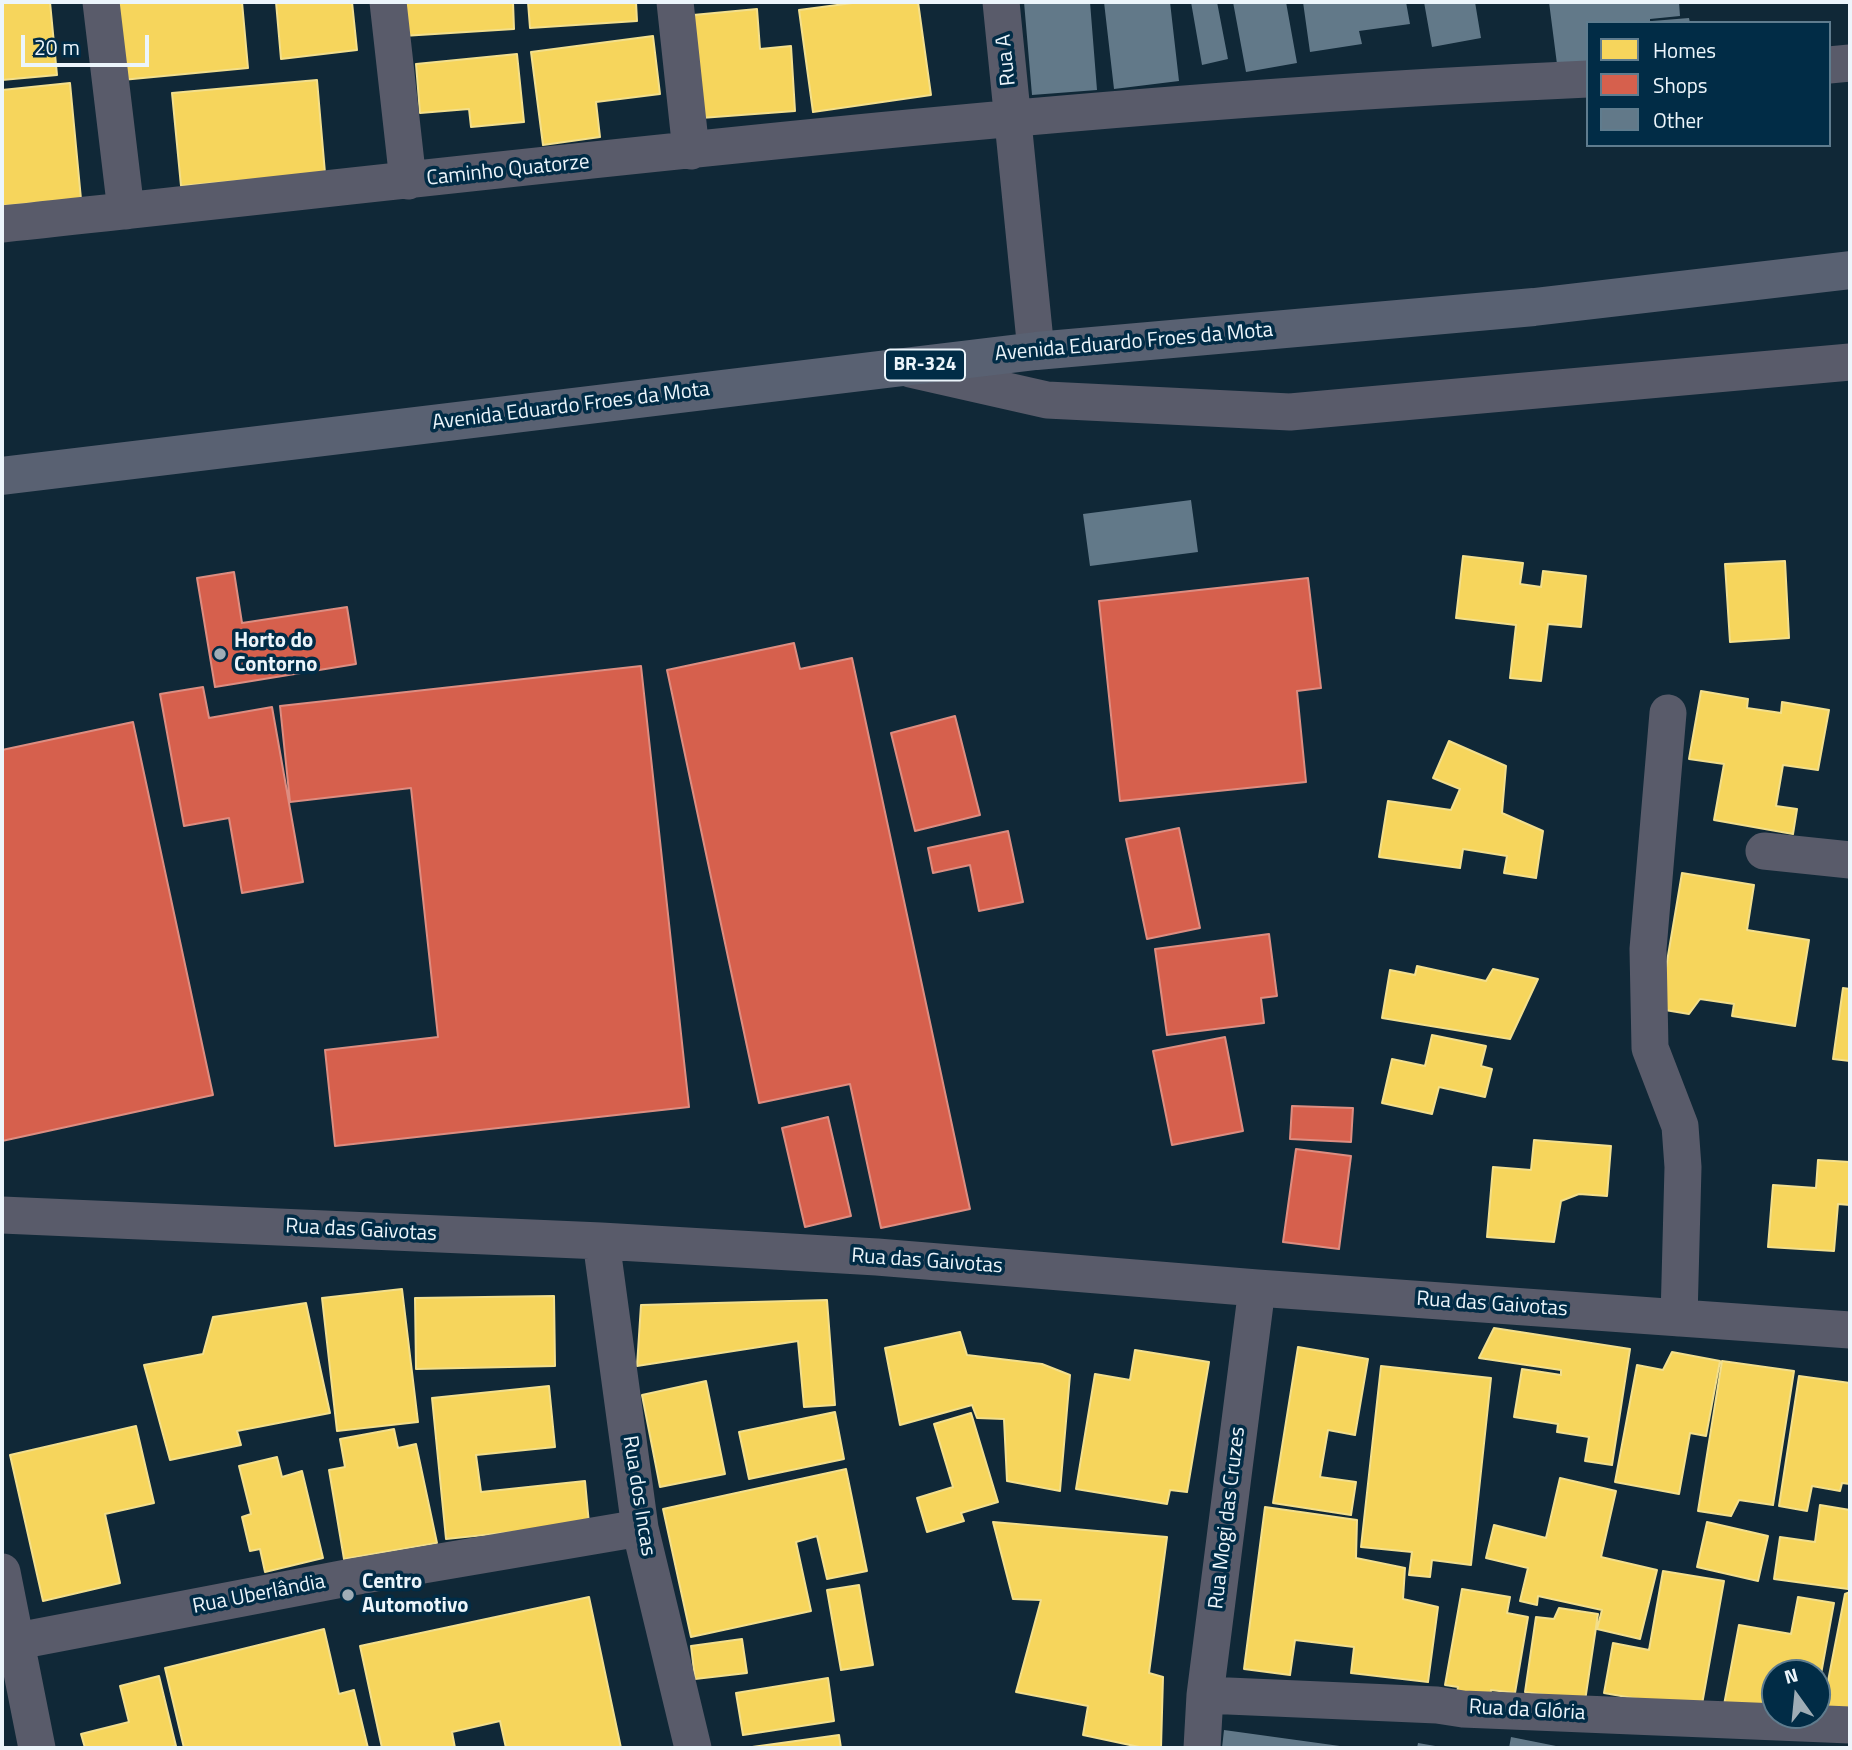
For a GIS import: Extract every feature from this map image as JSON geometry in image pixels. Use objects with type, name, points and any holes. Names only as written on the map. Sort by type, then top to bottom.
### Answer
[{"type":"highway","name":"Avenida Eduardo Froes da Mota","points":[[2,476],[1036,351],[1534,307],[1850,270]]},
{"type":"street","points":[[101,2],[126,211]]},
{"type":"street","points":[[388,2],[408,181]]},
{"type":"street","points":[[675,2],[691,151]]},
{"type":"street","name":"Rua A","points":[[1001,2],[1036,351]]},
{"type":"street","points":[[1831,65],[1850,63]]},
{"type":"street","name":"Caminho Quatorze","points":[[2,224],[1014,118],[1474,84],[1586,79]]},
{"type":"street","points":[[902,368],[1047,400],[1290,412],[1850,362]]},
{"type":"street","points":[[1668,713],[1648,974],[1650,1048],[1680,1126],[1683,1167],[1679,1318]]},
{"type":"street","points":[[1764,851],[1850,860]]},
{"type":"street","name":"Rua das Gaivotas","points":[[2,1215],[601,1241],[877,1257],[1257,1288],[1850,1329]]},
{"type":"street","name":"Rua dos Incas","points":[[601,1241],[640,1528],[693,1748]]},
{"type":"street","name":"Rua Mogi das Cruzes","points":[[1202,1748],[1205,1695],[1257,1288]]},
{"type":"street","name":"Rua Uberlândia","points":[[9,1643],[352,1577],[640,1528]]},
{"type":"street","points":[[2,1572],[9,1643],[37,1748]]},
{"type":"street","name":"Rua da Glória","points":[[1205,1695],[1437,1705],[1477,1710],[1850,1725]]},
{"type":"building: Homes","points":[[2,2],[50,2],[57,75],[2,80]]},
{"type":"building: Homes","points":[[114,2],[242,2],[248,68],[122,80]]},
{"type":"building: Homes","points":[[276,2],[352,2],[357,50],[281,59]]},
{"type":"building: Homes","points":[[401,2],[513,2],[514,29],[403,36]]},
{"type":"building: Homes","points":[[528,2],[636,2],[637,21],[530,28]]},
{"type":"building: Homes","points":[[860,2],[918,2],[931,95],[813,112],[799,10]]},
{"type":"building: Homes","points":[[757,9],[760,49],[791,46],[795,111],[701,118],[693,15]]},
{"type":"building: Homes","points":[[653,36],[660,94],[596,102],[600,137],[543,145],[531,52]]},
{"type":"building: Homes","points":[[517,54],[524,122],[471,127],[469,109],[420,113],[416,64]]},
{"type":"building: Homes","points":[[317,80],[325,173],[181,186],[172,93]]},
{"type":"building: Homes","points":[[70,83],[81,199],[2,206],[2,90]]},
{"type":"building: Homes","points":[[1463,556],[1523,563],[1520,584],[1541,587],[1543,571],[1586,576],[1581,627],[1548,624],[1541,681],[1510,678],[1516,625],[1456,618]]},
{"type":"building: Homes","points":[[1785,561],[1789,638],[1730,642],[1725,564]]},
{"type":"building: Homes","points":[[1701,691],[1748,699],[1747,708],[1781,713],[1782,702],[1829,710],[1818,770],[1783,765],[1776,806],[1797,809],[1793,834],[1714,820],[1724,764],[1689,759]]},
{"type":"building: Homes","points":[[1449,741],[1506,766],[1502,813],[1543,831],[1536,878],[1504,873],[1507,856],[1463,849],[1460,868],[1379,857],[1388,801],[1451,810],[1460,789],[1433,778]]},
{"type":"building: Homes","points":[[1682,873],[1754,885],[1747,930],[1809,940],[1795,1026],[1732,1016],[1734,1004],[1700,999],[1689,1014],[1659,1009]]},
{"type":"building: Homes","points":[[1417,966],[1486,981],[1493,969],[1538,979],[1510,1039],[1382,1018],[1390,970],[1415,975]]},
{"type":"building: Homes","points":[[1843,988],[1850,989],[1850,1061],[1833,1059]]},
{"type":"building: Homes","points":[[1432,1035],[1486,1046],[1481,1066],[1492,1069],[1485,1097],[1439,1087],[1432,1114],[1382,1103],[1392,1059],[1425,1066]]},
{"type":"building: Homes","points":[[1534,1140],[1611,1146],[1607,1196],[1579,1194],[1561,1201],[1554,1242],[1487,1237],[1493,1167],[1531,1170]]},
{"type":"building: Homes","points":[[1818,1160],[1850,1162],[1850,1205],[1838,1204],[1834,1251],[1768,1247],[1773,1185],[1816,1188]]},
{"type":"building: Homes","points":[[402,1289],[418,1422],[337,1431],[322,1298]]},
{"type":"building: Homes","points":[[554,1296],[555,1366],[416,1369],[415,1298]]},
{"type":"building: Homes","points":[[827,1300],[835,1405],[804,1407],[798,1341],[637,1366],[641,1305]]},
{"type":"building: Homes","points":[[306,1303],[330,1413],[237,1431],[241,1445],[170,1460],[144,1365],[203,1354],[213,1317]]},
{"type":"building: Homes","points":[[1494,1328],[1630,1349],[1612,1465],[1585,1461],[1589,1437],[1557,1432],[1558,1424],[1514,1417],[1522,1369],[1561,1375],[1561,1370],[1479,1358]]},
{"type":"building: Homes","points":[[960,1332],[967,1355],[1042,1364],[1070,1375],[1060,1491],[1007,1481],[1004,1419],[977,1418],[972,1405],[900,1425],[885,1348]]},
{"type":"building: Homes","points":[[1298,1347],[1368,1359],[1355,1435],[1328,1430],[1320,1477],[1356,1482],[1351,1515],[1273,1503]]},
{"type":"building: Homes","points":[[1135,1350],[1209,1362],[1187,1492],[1170,1490],[1167,1504],[1076,1489],[1095,1374],[1130,1380]]},
{"type":"building: Homes","points":[[1672,1352],[1720,1361],[1706,1436],[1690,1433],[1679,1494],[1615,1482],[1637,1365],[1663,1370]]},
{"type":"building: Homes","points":[[1722,1361],[1794,1371],[1773,1505],[1739,1500],[1731,1516],[1698,1511]]},
{"type":"building: Homes","points":[[1381,1366],[1491,1378],[1471,1565],[1432,1560],[1430,1577],[1409,1575],[1412,1552],[1361,1547]]},
{"type":"building: Homes","points":[[1799,1376],[1850,1383],[1850,1484],[1842,1483],[1840,1491],[1812,1486],[1807,1511],[1779,1506]]},
{"type":"building: Homes","points":[[706,1381],[725,1474],[660,1487],[642,1395]]},
{"type":"building: Homes","points":[[549,1386],[555,1447],[476,1455],[481,1492],[585,1481],[589,1524],[446,1539],[432,1398]]},
{"type":"building: Homes","points":[[835,1412],[844,1459],[749,1479],[739,1432]]},
{"type":"building: Homes","points":[[971,1413],[998,1502],[961,1513],[964,1521],[927,1532],[917,1498],[953,1487],[934,1424]]},
{"type":"building: Homes","points":[[136,1426],[154,1503],[105,1514],[120,1583],[43,1601],[10,1455]]},
{"type":"building: Homes","points":[[394,1429],[398,1448],[416,1444],[437,1543],[344,1559],[329,1470],[345,1467],[340,1439]]},
{"type":"building: Homes","points":[[277,1457],[282,1477],[302,1471],[323,1558],[265,1572],[260,1549],[250,1551],[242,1517],[251,1514],[239,1466]]},
{"type":"building: Homes","points":[[846,1469],[867,1571],[827,1579],[817,1536],[796,1542],[811,1611],[691,1637],[663,1509]]},
{"type":"building: Homes","points":[[1560,1478],[1616,1491],[1601,1557],[1657,1570],[1640,1639],[1597,1629],[1602,1610],[1538,1596],[1537,1605],[1520,1601],[1528,1568],[1486,1558],[1494,1525],[1546,1538]]},
{"type":"building: Homes","points":[[1820,1505],[1850,1510],[1848,1589],[1774,1579],[1780,1537],[1815,1542]]},
{"type":"building: Homes","points":[[1265,1507],[1357,1520],[1356,1558],[1405,1568],[1403,1599],[1438,1607],[1428,1682],[1351,1673],[1354,1647],[1295,1640],[1290,1675],[1244,1669]]},
{"type":"building: Homes","points":[[993,1522],[1167,1537],[1149,1673],[1163,1677],[1161,1748],[1144,1748],[1083,1735],[1088,1706],[1016,1692],[1041,1600],[1013,1599]]},
{"type":"building: Homes","points":[[1707,1522],[1768,1536],[1758,1581],[1697,1567]]},
{"type":"building: Homes","points":[[1663,1571],[1724,1581],[1701,1710],[1604,1693],[1613,1643],[1649,1650]]},
{"type":"building: Homes","points":[[859,1585],[873,1665],[841,1670],[827,1590]]},
{"type":"building: Homes","points":[[1462,1589],[1510,1597],[1507,1613],[1528,1617],[1515,1693],[1491,1690],[1489,1705],[1456,1699],[1458,1687],[1445,1685]]},
{"type":"building: Homes","points":[[1850,1592],[1850,1717],[1831,1714],[1831,1666],[1845,1594]]},
{"type":"building: Homes","points":[[589,1597],[621,1748],[506,1748],[500,1721],[452,1732],[455,1748],[382,1748],[360,1646]]},
{"type":"building: Homes","points":[[1798,1597],[1834,1603],[1824,1659],[1761,1659],[1761,1712],[1724,1705],[1739,1625],[1791,1634]]},
{"type":"building: Homes","points":[[1559,1608],[1598,1614],[1585,1701],[1525,1692],[1536,1617],[1554,1619]]},
{"type":"building: Homes","points":[[324,1629],[339,1694],[354,1690],[368,1748],[184,1748],[165,1668]]},
{"type":"building: Homes","points":[[742,1639],[747,1673],[695,1679],[691,1646]]},
{"type":"building: Homes","points":[[159,1676],[176,1746],[85,1748],[81,1734],[129,1722],[120,1686]]},
{"type":"building: Homes","points":[[828,1678],[834,1721],[743,1735],[736,1693]]},
{"type":"building: Homes","points":[[839,1735],[841,1748],[745,1748]]},
{"type":"building: Shops","points":[[234,572],[242,623],[347,607],[356,664],[215,687],[197,578]]},
{"type":"building: Shops","points":[[1308,578],[1321,688],[1297,691],[1306,782],[1120,801],[1099,601]]},
{"type":"building: Shops","points":[[794,643],[800,669],[852,658],[970,1209],[881,1228],[850,1084],[759,1103],[667,670]]},
{"type":"building: Shops","points":[[641,666],[689,1107],[335,1146],[325,1050],[438,1037],[411,788],[290,802],[280,706]]},
{"type":"building: Shops","points":[[203,687],[209,718],[272,707],[303,882],[242,893],[229,818],[184,826],[160,694]]},
{"type":"building: Shops","points":[[955,716],[980,815],[915,831],[891,733]]},
{"type":"building: Shops","points":[[133,722],[213,1095],[2,1141],[2,750]]},
{"type":"building: Shops","points":[[1179,828],[1200,928],[1147,939],[1126,839]]},
{"type":"building: Shops","points":[[1008,831],[1023,902],[979,911],[970,865],[933,873],[928,848]]},
{"type":"building: Shops","points":[[1269,934],[1277,996],[1261,998],[1264,1023],[1167,1035],[1155,949]]},
{"type":"building: Shops","points":[[1225,1037],[1243,1131],[1172,1145],[1153,1051]]},
{"type":"building: Shops","points":[[1292,1106],[1353,1108],[1351,1142],[1290,1139]]},
{"type":"building: Shops","points":[[828,1117],[851,1216],[805,1227],[782,1128]]},
{"type":"building: Shops","points":[[1296,1149],[1351,1156],[1339,1249],[1283,1242]]},
{"type":"building: Other","points":[[1024,2],[1090,2],[1097,90],[1032,95]]},
{"type":"building: Other","points":[[1104,2],[1170,2],[1179,81],[1114,89]]},
{"type":"building: Other","points":[[1191,2],[1217,2],[1228,59],[1202,65]]},
{"type":"building: Other","points":[[1233,2],[1286,2],[1297,63],[1246,72]]},
{"type":"building: Other","points":[[1303,2],[1406,2],[1410,24],[1359,31],[1362,44],[1310,52]]},
{"type":"building: Other","points":[[1424,2],[1475,2],[1481,38],[1432,47]]},
{"type":"building: Other","points":[[1549,2],[1679,2],[1680,16],[1650,21],[1586,21],[1586,70],[1558,72]]},
{"type":"building: Other","points":[[1689,18],[1690,21],[1652,21]]},
{"type":"building: Other","points":[[1191,500],[1198,552],[1090,566],[1083,514]]},
{"type":"building: Other","points":[[1224,1730],[1347,1747],[1222,1748]]},
{"type":"building: Other","points":[[1511,1737],[1561,1747],[1561,1748],[1509,1748]]},
{"type":"building: Other","points":[[1418,1743],[1441,1747],[1441,1748],[1417,1748]]},
{"type":"place","name":"Horto do Contorno","points":[[220,654]]},
{"type":"place","name":"Centro Automotivo","points":[[348,1595]]}]
